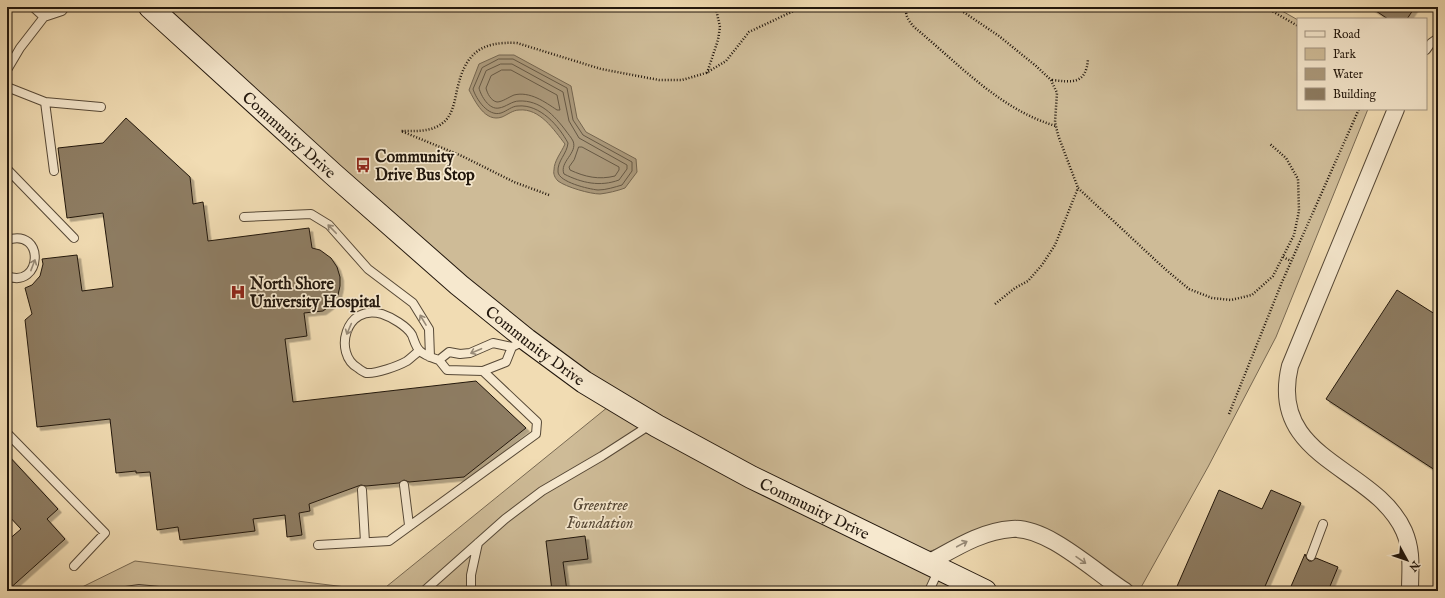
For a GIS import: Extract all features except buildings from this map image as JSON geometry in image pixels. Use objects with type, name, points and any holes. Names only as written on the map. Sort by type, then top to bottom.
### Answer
[{"type":"main road","name":"Community Drive","points":[[150,7],[459,285],[520,344],[652,423],[751,478],[985,591]]},
{"type":"street","points":[[1396,110],[1290,366],[1287,380],[1286,400],[1293,422],[1303,437],[1333,464],[1391,509],[1404,531],[1411,551],[1410,591]]},
{"type":"street","points":[[934,566],[967,541],[990,533],[1013,528],[1031,531],[1054,542],[1126,591]]},
{"type":"lane","points":[[33,7],[44,17]]},
{"type":"lane","points":[[7,70],[20,48],[44,17],[46,7]]},
{"type":"lane","points":[[44,17],[62,11],[65,7]]},
{"type":"lane","points":[[1428,46],[1438,38]]},
{"type":"lane","points":[[7,87],[45,102],[101,107]]},
{"type":"lane","points":[[45,102],[54,171]]},
{"type":"lane","points":[[7,169],[74,238]]},
{"type":"lane","points":[[244,217],[311,214],[329,225],[368,269],[413,303],[429,329],[430,357]]},
{"type":"lane","points":[[7,240],[15,238],[28,242],[35,253],[35,260],[29,273],[17,278],[7,276]]},
{"type":"lane","points":[[419,351],[407,361],[383,371],[366,373],[353,366],[346,353],[345,342],[347,329],[354,318],[368,313],[381,314],[411,333],[419,351],[439,360],[447,370],[484,371],[506,362],[520,344]]},
{"type":"lane","points":[[439,360],[449,352],[460,354],[470,353],[493,343],[520,344]]},
{"type":"lane","points":[[318,545],[389,540],[536,434],[537,422],[484,371]]},
{"type":"lane","points":[[424,591],[506,519],[542,491],[602,456],[652,423]]},
{"type":"lane","points":[[7,433],[105,533],[74,566]]},
{"type":"lane","points":[[404,485],[409,525]]},
{"type":"lane","points":[[362,490],[366,542]]},
{"type":"lane","points":[[1311,556],[1323,524]]},
{"type":"lane","points":[[471,591],[471,575],[478,543]]},
{"type":"lane","points":[[929,591],[934,566]]},
{"type":"lane","points":[[126,591],[139,589],[159,591]]},
{"type":"path","points":[[706,73],[718,40],[720,27],[714,7]]},
{"type":"path","points":[[548,195],[514,182],[462,156],[401,131],[429,130],[439,126],[446,119],[453,109],[458,85],[465,65],[478,50],[504,42],[517,43],[601,69],[659,80],[682,80],[706,73],[726,61],[748,32],[802,7]]},
{"type":"path","points":[[891,7],[907,8],[907,18],[914,27],[970,76],[998,97],[1023,114],[1038,121],[1056,126]]},
{"type":"path","points":[[956,7],[999,36],[1052,80],[1057,93],[1055,122],[1058,135],[1078,188],[1189,289],[1212,298],[1231,300],[1252,295],[1272,276],[1283,257],[1294,235],[1299,211],[1298,179],[1286,158],[1270,144]]},
{"type":"path","points":[[1265,7],[1297,25]]},
{"type":"path","points":[[1052,80],[1070,82],[1076,81],[1083,76],[1087,69],[1088,59]]},
{"type":"path","points":[[1229,414],[1291,261],[1359,110]]},
{"type":"path","points":[[995,304],[1028,281],[1042,264],[1055,245],[1078,188]]},
{"type":"path","points":[[1283,257],[1291,261]]},
{"type":"green space","name":"Greentree Foundation","points":[[150,7],[1275,7],[1297,19],[1297,110],[1368,110],[1276,337],[1208,467],[1139,591],[1129,591],[1055,540],[993,531],[915,556],[991,591],[381,591],[619,398],[522,332]]},
{"type":"green space","points":[[135,561],[378,591],[74,591]]},
{"type":"water","points":[[499,55],[514,55],[571,86],[577,118],[586,132],[636,159],[637,172],[625,188],[596,194],[567,186],[558,181],[554,174],[556,160],[565,144],[546,121],[534,112],[527,110],[517,110],[502,117],[496,118],[491,117],[481,110],[469,90],[479,64]]},
{"type":"place","name":"Community Drive Bus Stop","points":[[363,165]]},
{"type":"place","name":"North Shore University Hospital","points":[[238,292]]}]
